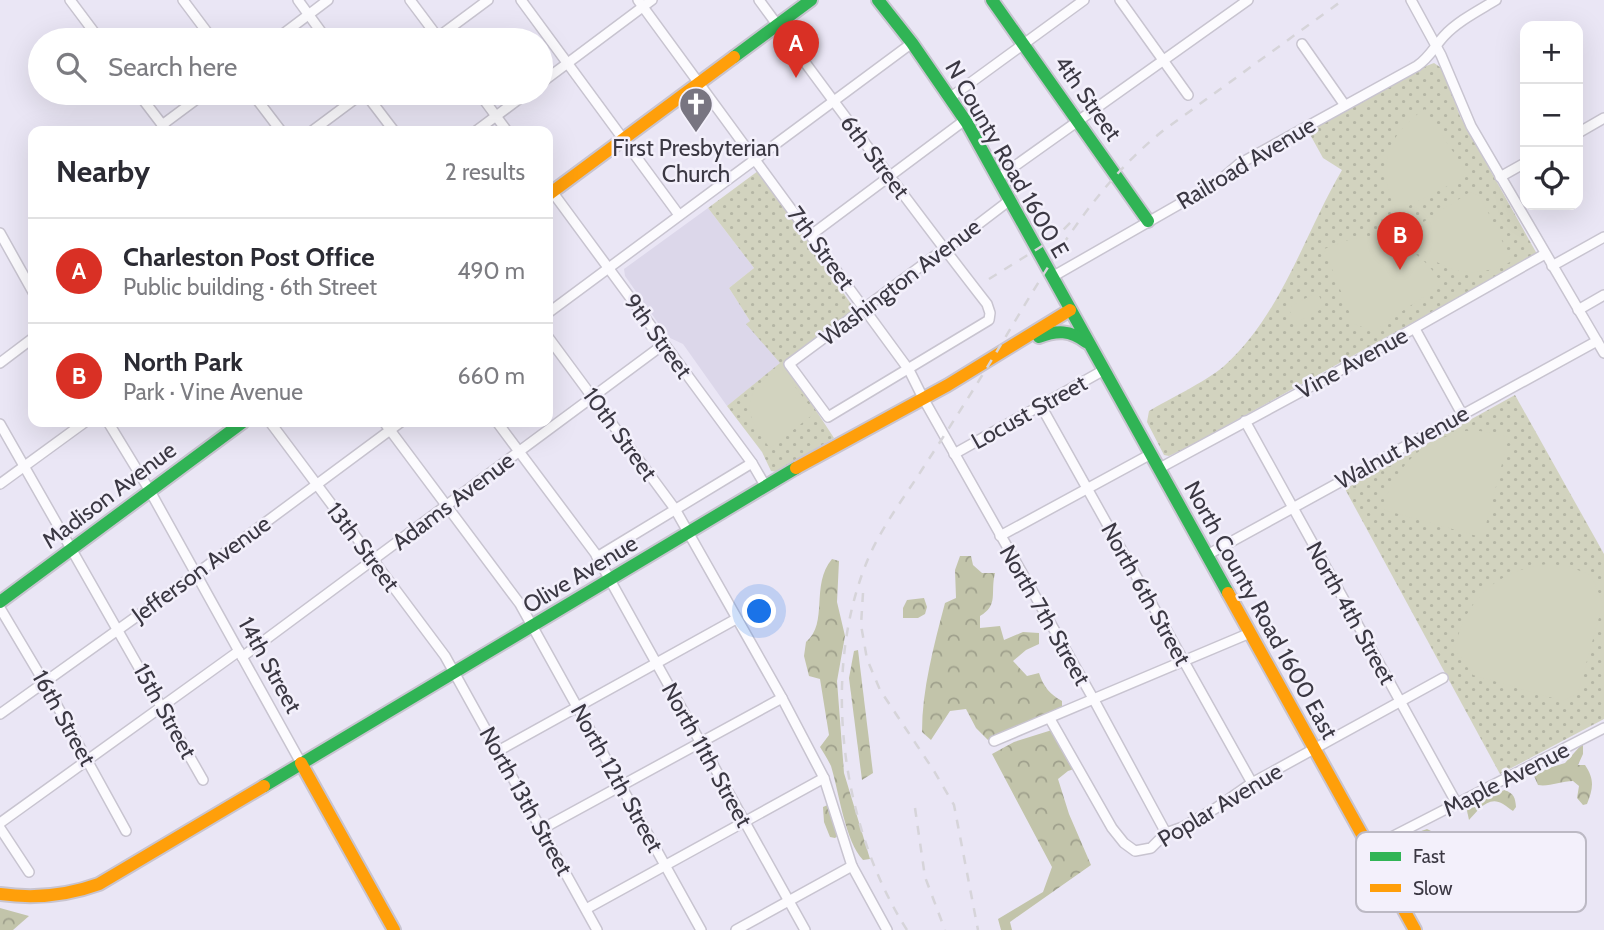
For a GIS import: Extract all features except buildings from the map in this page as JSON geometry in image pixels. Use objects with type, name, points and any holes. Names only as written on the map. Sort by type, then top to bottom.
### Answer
[{"type":"main road","points":[[553,188],[811,0]]},
{"type":"main road","name":"N County Road 1600 E","points":[[878,0],[951,97],[1070,310]]},
{"type":"main road","name":"4th Street","points":[[992,0],[1149,221]]},
{"type":"main road","name":"North County Road 1600 East","points":[[1070,310],[1361,832]]},
{"type":"main road","name":"Olive Avenue","points":[[0,894],[31,898],[64,895],[81,891],[113,877],[766,487],[1070,310]]},
{"type":"main road","points":[[1009,347],[1029,342],[1054,330],[1080,337],[1090,346]]},
{"type":"main road","name":"Madison Avenue","points":[[0,602],[236,427]]},
{"type":"main road","name":"14th Street","points":[[301,763],[394,930]]},
{"type":"main road","name":"North County Road 1600 East","points":[[1405,912],[1415,930]]},
{"type":"street","points":[[70,0],[91,28]]},
{"type":"street","points":[[183,0],[204,28]]},
{"type":"street","points":[[299,0],[319,28]]},
{"type":"street","points":[[291,28],[328,0]]},
{"type":"street","points":[[410,0],[429,28]]},
{"type":"street","points":[[451,28],[488,0]]},
{"type":"street","points":[[521,0],[541,28]]},
{"type":"street","points":[[553,74],[641,3],[652,0]]},
{"type":"street","name":"6th Street","points":[[759,0],[889,177],[987,304],[989,320],[909,370]]},
{"type":"street","points":[[951,97],[1084,0]]},
{"type":"street","points":[[1120,0],[1188,95]]},
{"type":"street","points":[[998,178],[1248,0]]},
{"type":"street","points":[[1411,0],[1437,47],[1471,126],[1604,353]]},
{"type":"street","name":"Railroad Avenue","points":[[1052,276],[1217,182],[1239,164],[1417,66],[1429,58],[1441,38],[1496,0]]},
{"type":"street","name":"7th Street","points":[[641,3],[865,308],[909,370],[923,398]]},
{"type":"street","points":[[553,309],[912,43]]},
{"type":"street","points":[[553,44],[679,215]]},
{"type":"street","points":[[1302,44],[1344,104]]},
{"type":"street","points":[[147,105],[163,126]]},
{"type":"street","points":[[167,126],[191,105]]},
{"type":"street","points":[[261,105],[277,126]]},
{"type":"street","points":[[319,126],[348,105]]},
{"type":"street","points":[[374,105],[390,126]]},
{"type":"street","points":[[488,105],[503,126]]},
{"type":"street","points":[[483,126],[511,105]]},
{"type":"street","points":[[1583,130],[1604,118]]},
{"type":"street","points":[[811,235],[965,120]]},
{"type":"street","points":[[1500,177],[1520,166]]},
{"type":"street","name":"9th Street","points":[[553,196],[752,463],[766,487]]},
{"type":"street","name":"Washington Avenue","points":[[909,370],[828,417],[789,364],[1010,200]]},
{"type":"street","points":[[0,233],[4,249],[28,285]]},
{"type":"street","points":[[1552,266],[1604,237]]},
{"type":"street","name":"Vine Avenue","points":[[1158,469],[1415,329],[1545,254]]},
{"type":"street","points":[[1578,310],[1604,295]]},
{"type":"street","points":[[1415,329],[1462,414]]},
{"type":"street","name":"Walnut Avenue","points":[[1207,555],[1597,341]]},
{"type":"street","points":[[0,363],[28,342]]},
{"type":"street","name":"10th Street","points":[[553,344],[675,509],[824,778],[852,866],[887,930]]},
{"type":"street","name":"Adams Avenue","points":[[553,427],[664,344]]},
{"type":"street","name":"Locust Street","points":[[954,454],[1104,370]]},
{"type":"street","name":"North 7th Street","points":[[923,398],[1166,833]]},
{"type":"street","name":"North 6th Street","points":[[1041,406],[1252,783]]},
{"type":"street","name":"North 4th Street","points":[[1245,421],[1457,804]]},
{"type":"street","name":"15th Street","points":[[0,424],[203,780]]},
{"type":"street","points":[[0,484],[78,427]]},
{"type":"street","name":"14th Street","points":[[111,427],[150,491],[301,763]]},
{"type":"street","name":"13th Street","points":[[274,427],[445,656],[454,673]]},
{"type":"street","name":"North 12th Street","points":[[388,427],[520,604],[701,930]]},
{"type":"street","name":"Jefferson Avenue","points":[[0,714],[196,574],[394,427]]},
{"type":"street","name":"North 11th Street","points":[[501,427],[597,557],[805,930]]},
{"type":"street","name":"Adams Avenue","points":[[0,826],[162,707],[373,560],[553,427]]},
{"type":"street","points":[[1000,536],[1151,454]]},
{"type":"street","points":[[597,557],[752,463]]},
{"type":"street","name":"16th Street","points":[[0,608],[89,761],[126,831]]},
{"type":"street","points":[[498,751],[736,619]]},
{"type":"street","points":[[994,741],[1250,633]]},
{"type":"street","name":"North 13th Street","points":[[454,673],[597,930]]},
{"type":"street","name":"Poplar Avenue","points":[[1050,719],[1112,828],[1124,843],[1135,851],[1151,848],[1166,833],[1183,827],[1235,797],[1252,783],[1443,678]]},
{"type":"street","points":[[540,830],[782,698]]},
{"type":"street","name":"Maple Avenue","points":[[1402,832],[1604,728]]},
{"type":"street","points":[[586,909],[824,778]]},
{"type":"street","points":[[0,826],[29,873]]},
{"type":"street","points":[[736,930],[852,866]]},
{"type":"shaded area","points":[[708,208],[754,268],[729,288],[750,321],[747,324],[781,363],[727,406],[683,344],[668,337],[625,276],[624,269]]},
{"type":"green space","points":[[1434,63],[1443,69],[1460,116],[1537,254],[1186,448],[1169,456],[1164,455],[1147,422],[1149,411],[1215,373],[1243,347],[1261,324],[1290,274],[1342,170],[1323,158],[1307,129],[1413,71]]},
{"type":"green space","points":[[1425,109],[1465,170],[1463,178],[1397,212],[1387,182],[1388,154],[1401,130]]},
{"type":"green space","points":[[758,171],[856,311],[785,363],[834,438],[777,472],[771,471],[762,452],[727,406],[780,363],[746,324],[750,321],[729,288],[754,268],[708,208]]},
{"type":"green space","points":[[1470,192],[1480,196],[1512,261],[1482,271],[1454,270],[1429,256],[1408,232]]},
{"type":"green space","points":[[1364,237],[1388,241],[1408,250],[1426,263],[1441,283],[1373,331],[1354,324],[1324,249]]},
{"type":"green space","points":[[1317,292],[1325,307],[1296,323],[1288,308]]},
{"type":"green space","points":[[780,367],[812,409],[811,416],[770,448],[754,424],[750,404],[758,385]]},
{"type":"green space","points":[[1515,395],[1604,554],[1604,719],[1500,774],[1345,489]]},
{"type":"green space","points":[[1465,431],[1509,437],[1484,532],[1477,536],[1381,509],[1394,480],[1412,458],[1435,441]]},
{"type":"green space","points":[[960,556],[971,556],[973,565],[982,573],[995,573],[992,603],[980,616],[980,628],[1000,626],[1004,640],[1023,632],[1039,633],[1039,644],[1013,661],[1027,676],[1039,673],[1048,690],[1062,701],[1062,709],[988,740],[976,728],[966,709],[950,711],[931,740],[922,732],[926,683],[945,603],[956,598],[955,570]]},
{"type":"green space","points":[[832,559],[839,561],[837,602],[845,636],[837,681],[844,773],[870,859],[863,860],[852,841],[843,816],[831,766],[820,747],[829,735],[820,679],[809,676],[804,656],[806,642],[817,625],[822,580]]},
{"type":"green space","points":[[1549,564],[1567,566],[1591,575],[1603,603],[1578,693],[1563,701],[1473,675],[1455,649],[1466,615],[1487,590],[1514,572]]},
{"type":"green space","points":[[924,598],[927,607],[925,614],[918,618],[903,618],[903,608],[907,600]]},
{"type":"green space","points":[[858,650],[873,773],[862,780],[849,678],[854,651]]},
{"type":"green space","points":[[1052,730],[1077,768],[1058,779],[1069,814],[1091,865],[1010,922],[1012,930],[1001,930],[998,919],[1043,892],[1052,867],[992,754],[1014,742]]},
{"type":"green space","points":[[1583,743],[1583,754],[1578,765],[1585,765],[1592,784],[1587,804],[1583,805],[1577,798],[1579,786],[1573,781],[1538,785],[1534,776],[1565,763]]},
{"type":"green space","points":[[1505,790],[1514,798],[1516,807],[1513,811],[1493,801],[1484,805],[1469,820],[1466,806],[1475,798]]},
{"type":"green space","points":[[830,804],[839,835],[835,838],[830,837],[824,822],[823,807]]},
{"type":"green space","points":[[0,908],[29,916],[13,930],[0,930]]},
{"type":"railway","points":[[907,930],[884,889],[866,845],[853,797],[845,749],[842,699],[845,651],[853,603],[868,559],[894,512],[1048,268],[1089,208],[1112,180],[1164,130],[1343,0]]},
{"type":"railway","points":[[989,279],[1055,238],[1072,221]]},
{"type":"railway","points":[[863,593],[861,625],[867,659],[880,690],[954,805],[978,930]]},
{"type":"railway","points":[[915,808],[925,877],[945,930]]},
{"type":"traffic: fast","points":[[734,57],[811,0]]},
{"type":"traffic: fast","points":[[878,0],[912,43],[967,123],[1228,593]]},
{"type":"traffic: fast","points":[[992,0],[1148,221]]},
{"type":"traffic: fast","points":[[1039,337],[1063,332],[1086,342]]},
{"type":"traffic: fast","points":[[0,602],[236,427]]},
{"type":"traffic: fast","points":[[264,786],[796,468]]},
{"type":"traffic: slow","points":[[553,191],[734,57]]},
{"type":"traffic: slow","points":[[796,468],[948,385],[1070,310]]},
{"type":"traffic: slow","points":[[1228,593],[1361,832]]},
{"type":"traffic: slow","points":[[301,763],[394,930]]},
{"type":"traffic: slow","points":[[0,894],[50,895],[99,884],[264,786]]},
{"type":"traffic: slow","points":[[1405,912],[1415,930]]},
{"type":"place","name":"Charleston Post Office","points":[[796,78]]},
{"type":"place","name":"First Presbyterian Church","points":[[696,134]]},
{"type":"place","name":"North Park","points":[[1400,270]]}]
